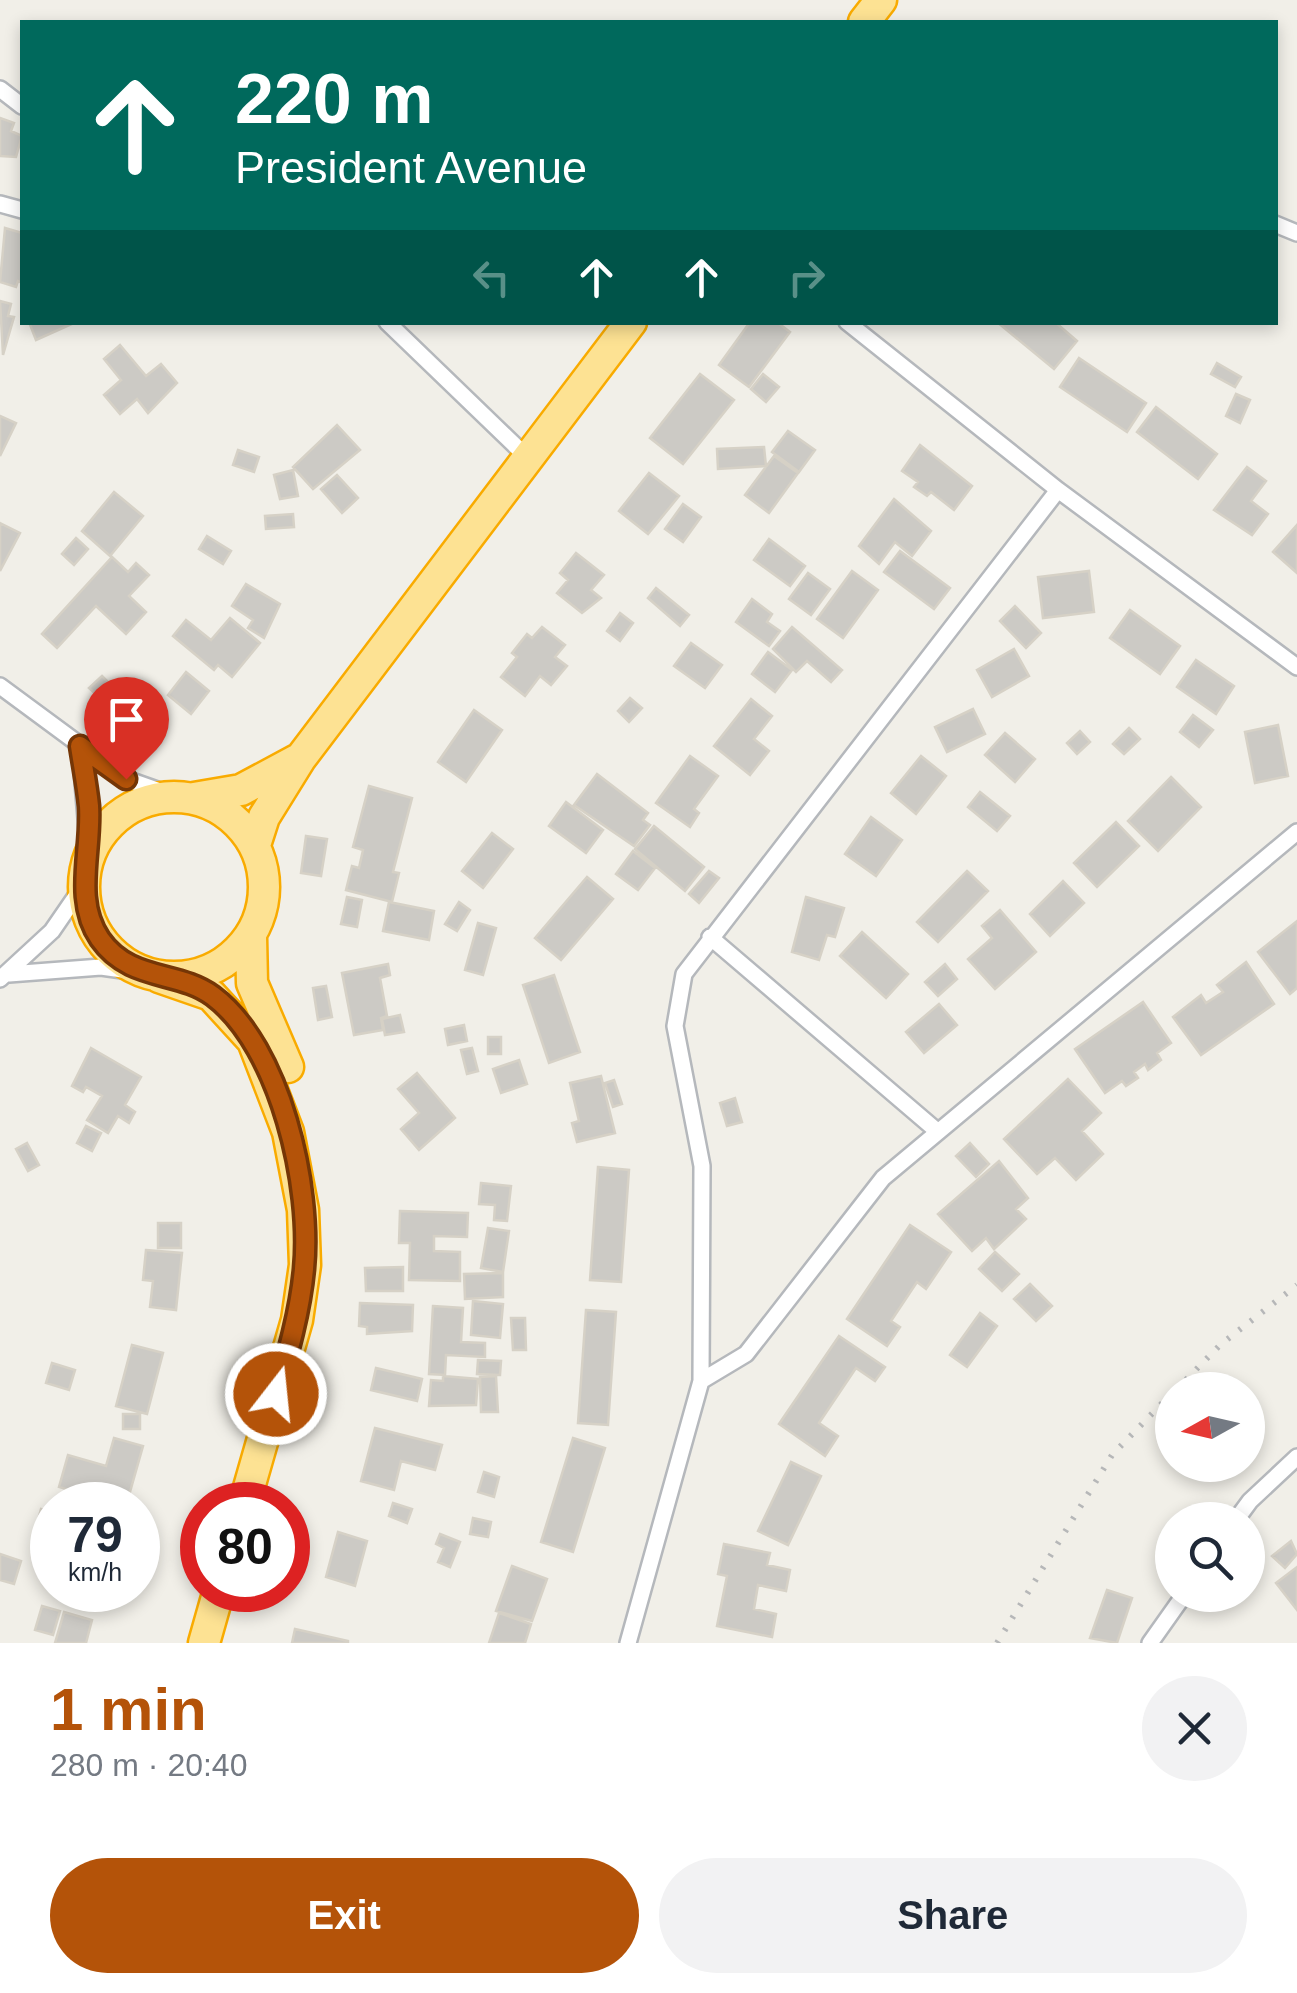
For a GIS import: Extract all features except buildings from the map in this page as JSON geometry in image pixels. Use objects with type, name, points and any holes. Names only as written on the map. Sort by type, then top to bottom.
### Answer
[{"type":"highway","points":[[866,20],[881,0]]},
{"type":"highway","points":[[255,845],[264,818],[300,759],[629,325]]},
{"type":"highway","points":[[251,1482],[297,1320],[304,1265],[304,1210],[288,1132],[253,1041],[212,995],[119,960],[100,939],[88,914],[83,886],[90,854],[102,831],[122,812],[147,800],[241,790],[300,759]]},
{"type":"highway","points":[[184,797],[218,808],[239,824],[255,845],[265,892],[250,937],[252,983],[308,1127],[324,1208],[316,1324],[271,1482]]},
{"type":"highway","points":[[152,975],[186,978],[211,971],[233,957],[250,937]]},
{"type":"highway","points":[[204,1643],[213,1612]]},
{"type":"highway","points":[[225,1643],[234,1612]]},
{"type":"street","points":[[0,88],[20,104]]},
{"type":"street","points":[[389,325],[528,458]]},
{"type":"street","points":[[852,325],[1058,490],[1297,667]]},
{"type":"street","points":[[628,1643],[702,1382],[702,1166],[675,1026],[684,974],[1058,490]]},
{"type":"street","points":[[0,686],[126,779],[184,797]]},
{"type":"street","points":[[80,746],[90,854]]},
{"type":"street","points":[[702,1382],[746,1354],[883,1178],[1297,832]]},
{"type":"street","points":[[5,976],[52,931],[83,886]]},
{"type":"street","points":[[710,937],[936,1131]]},
{"type":"street","points":[[5,976],[100,967],[152,975]]},
{"type":"street","points":[[1249,1502],[1297,1458]]},
{"type":"street","points":[[1150,1643],[1172,1612]]},
{"type":"railway","points":[[1194,1372],[1220,1345],[1297,1285]]},
{"type":"railway","points":[[997,1643],[1112,1455],[1155,1411]]},
{"type":"route","points":[[126,779],[80,746],[88,806],[90,854],[83,886],[88,914],[100,939],[119,960],[144,973],[212,995],[253,1041],[274,1087],[288,1132],[304,1210],[304,1265],[297,1320],[276,1394]]}]
